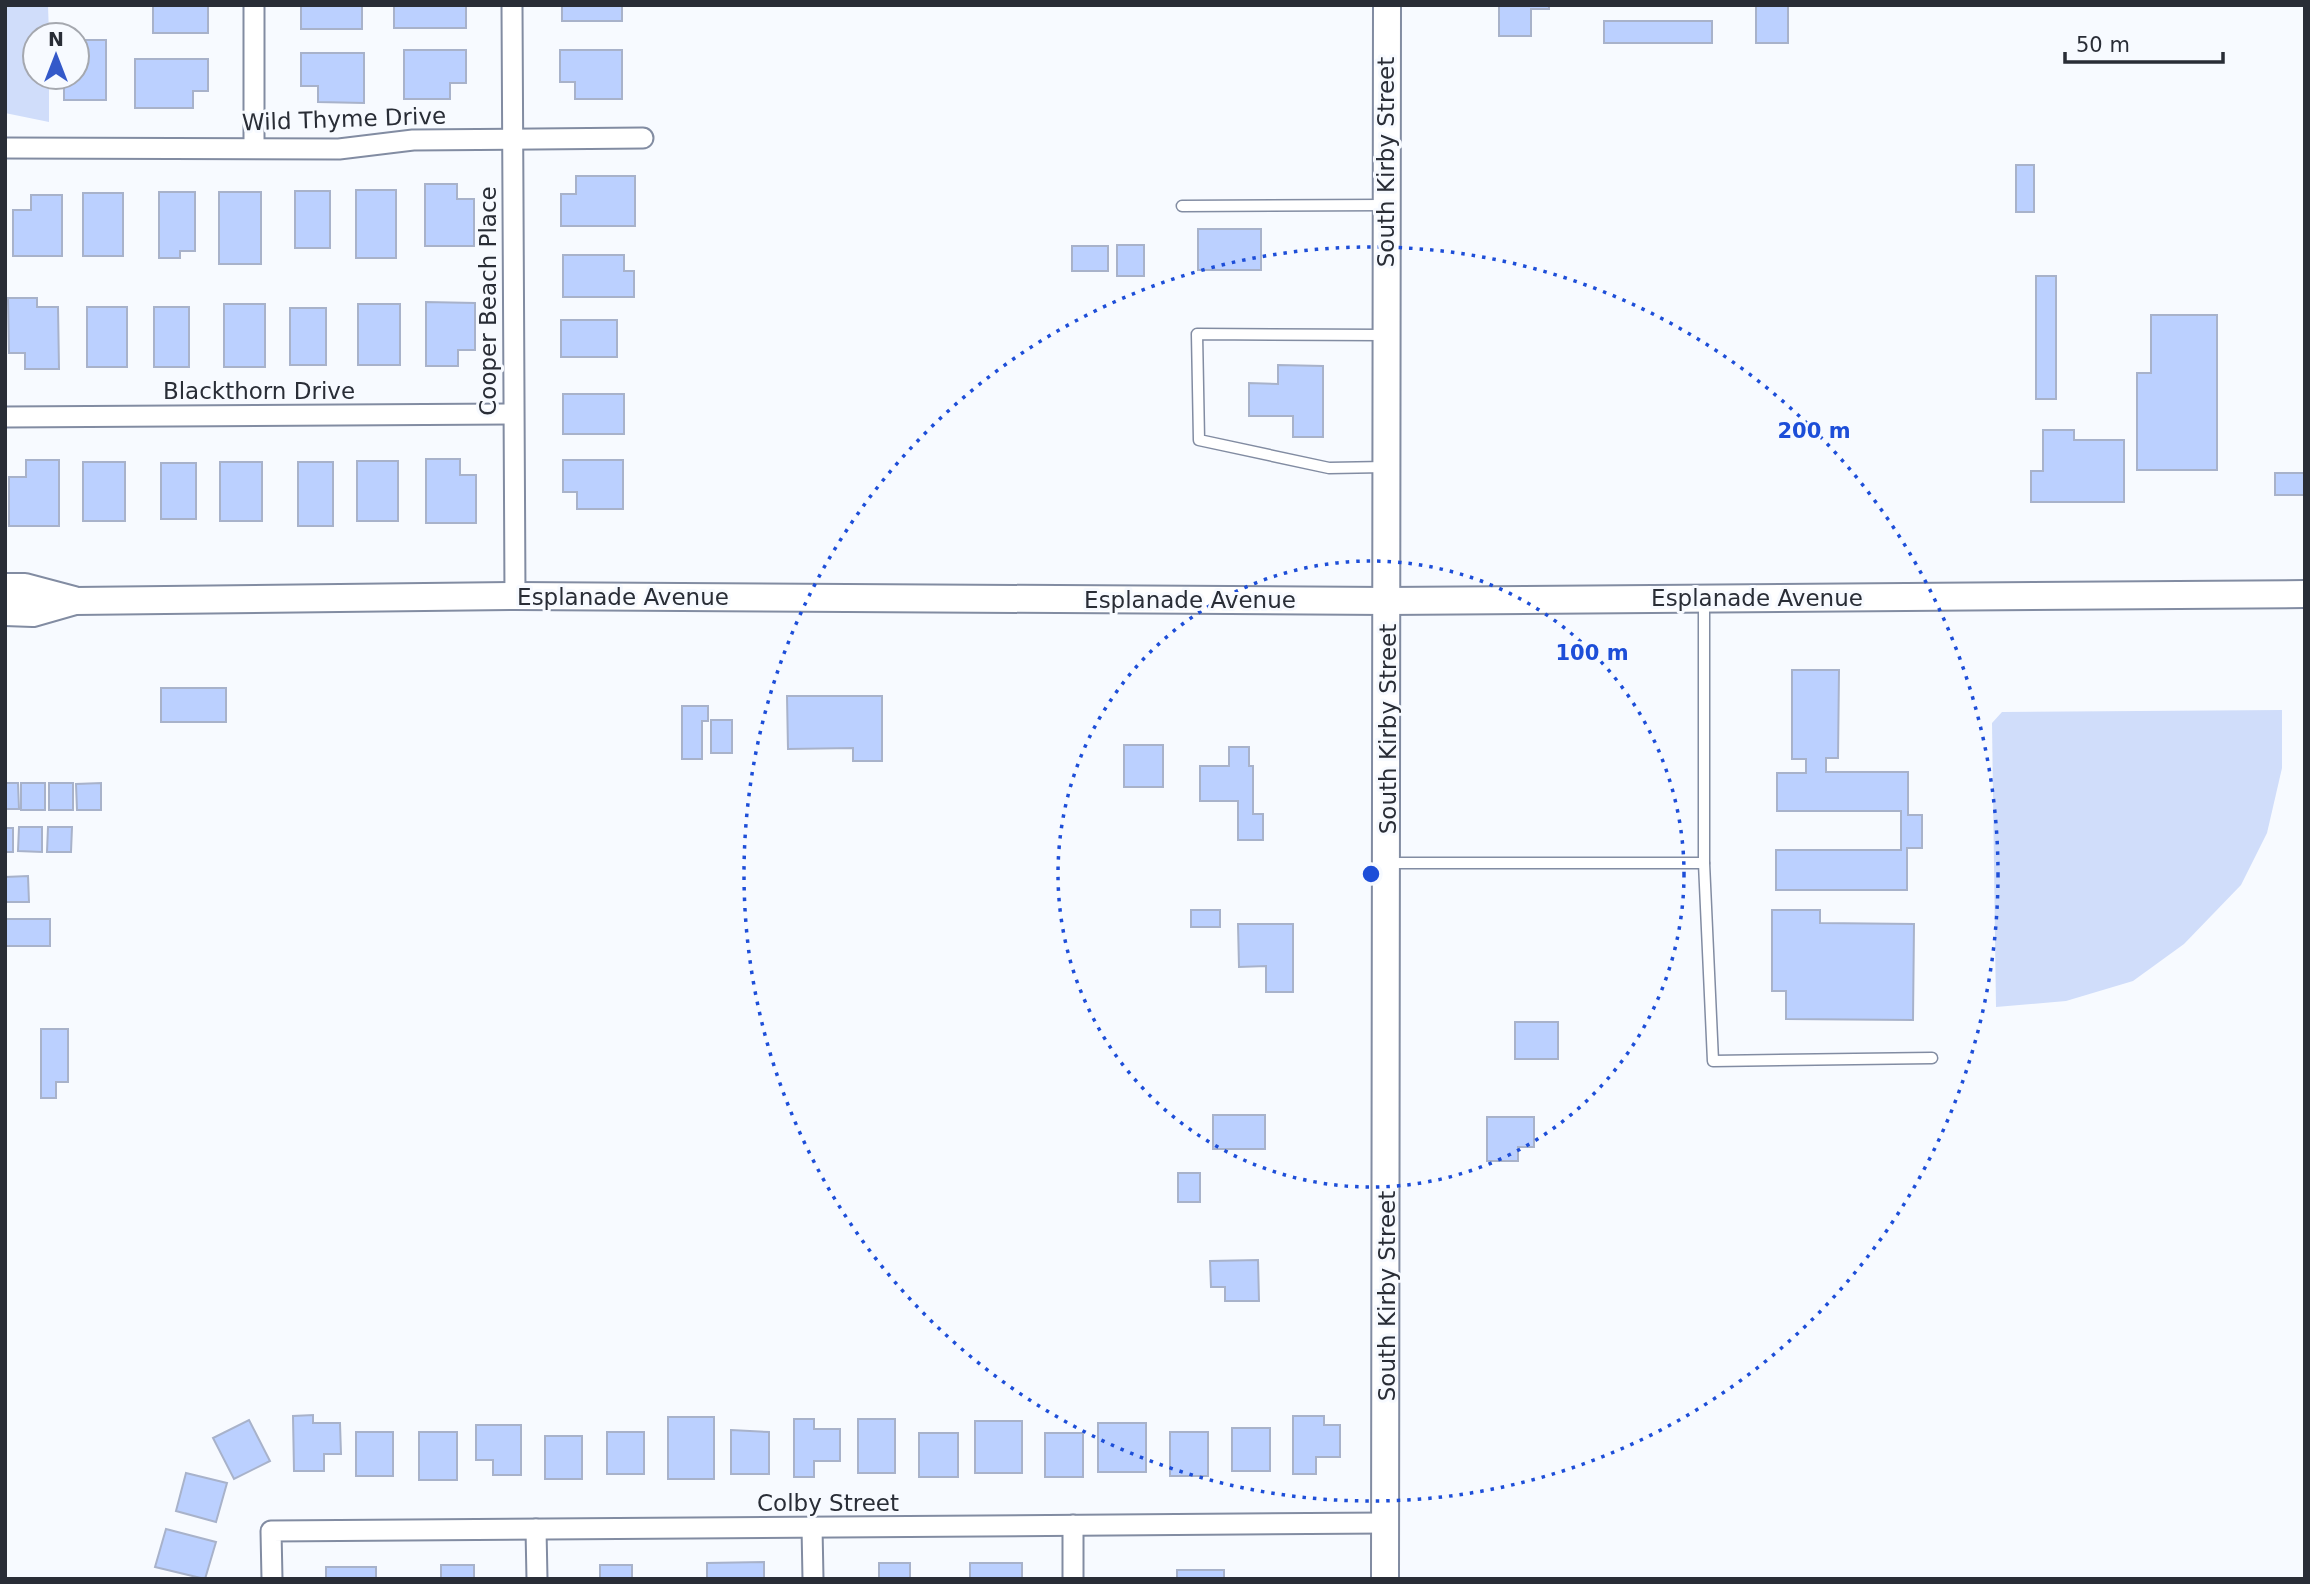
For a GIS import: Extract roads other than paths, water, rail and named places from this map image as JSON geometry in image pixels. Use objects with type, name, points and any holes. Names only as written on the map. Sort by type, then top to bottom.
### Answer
[{"type":"main road","name":"South Kirby Street","points":[[1385,1579],[1387,5]]},
{"type":"main road","name":"Esplanade Avenue","points":[[5,587],[25,587],[75,601]]},
{"type":"main road","name":"Esplanade Avenue","points":[[5,612],[33,612],[75,601],[515,596],[1387,601],[2305,594]]},
{"type":"street","points":[[254,5],[254,148]]},
{"type":"street","name":"Cooper Beach Place","points":[[512,5],[515,596]]},
{"type":"street","name":"Wild Thyme Drive","points":[[5,148],[339,149],[413,140],[643,138]]},
{"type":"street","name":"Blackthorn Drive","points":[[5,417],[513,414]]},
{"type":"street","name":"Colby Street","points":[[272,1579],[271,1531],[1386,1523]]},
{"type":"street","points":[[1073,1525],[1073,1579]]},
{"type":"street","points":[[812,1527],[813,1579]]},
{"type":"street","points":[[536,1529],[537,1579]]},
{"type":"lane","points":[[1182,206],[1385,205]]},
{"type":"lane","points":[[1385,335],[1197,334],[1199,440],[1329,468],[1386,467]]},
{"type":"lane","points":[[1704,599],[1704,863],[1713,1061],[1932,1058]]},
{"type":"lane","points":[[1388,863],[1704,863]]}]
